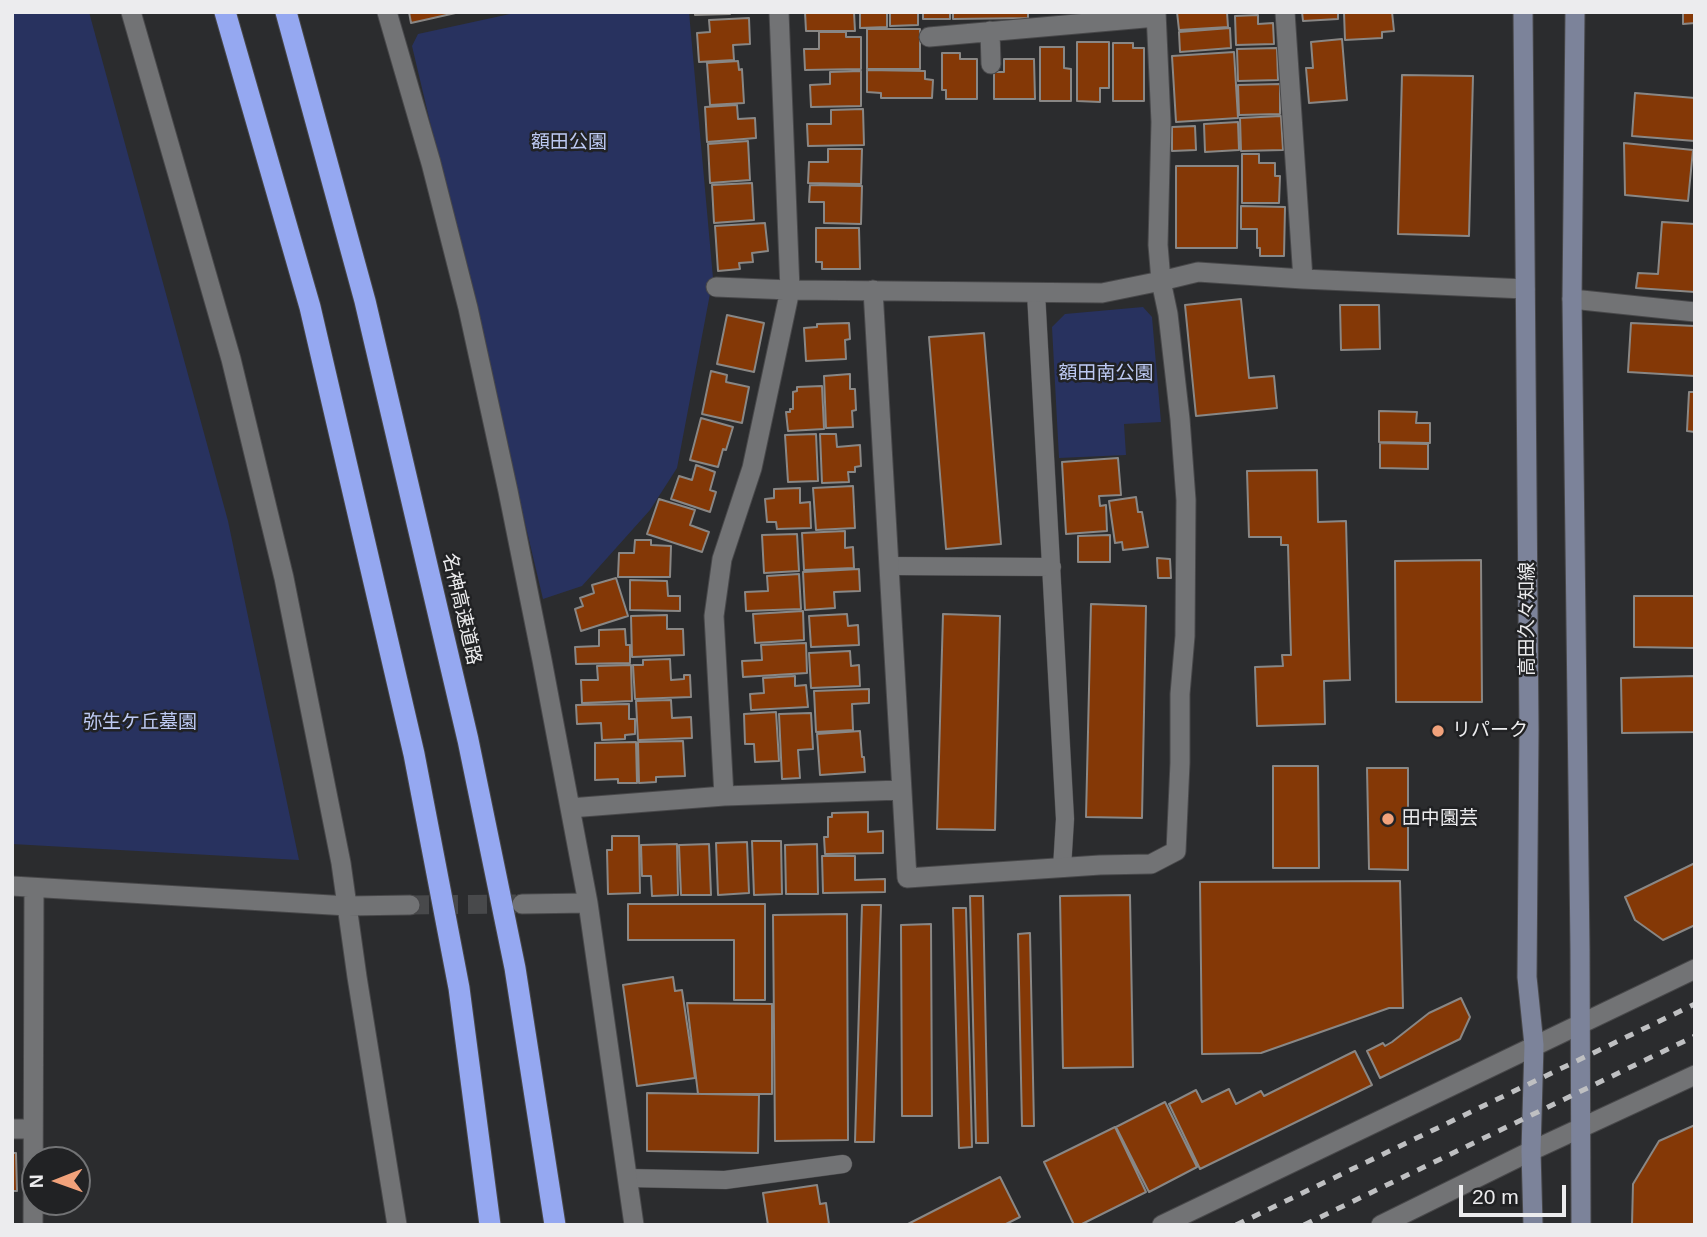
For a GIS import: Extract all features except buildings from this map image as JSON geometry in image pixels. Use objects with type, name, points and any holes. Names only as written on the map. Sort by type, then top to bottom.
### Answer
[{"type":"highway","points":[[225,12],[310,307],[414,754],[459,988],[490,1225]]},
{"type":"highway","name":"名神高速道路","points":[[286,12],[365,301],[468,740],[515,968],[555,1225]]},
{"type":"main road","name":"高田久々知線","points":[[1523,12],[1529,716],[1527,977],[1534,1045],[1531,1151],[1533,1225]]},
{"type":"main road","points":[[1575,12],[1572,299],[1581,1225]]},
{"type":"street","points":[[131,12],[234,372],[284,578],[332,813],[397,1225]]},
{"type":"street","points":[[387,12],[431,163],[471,321],[521,556],[588,903],[634,1225]]},
{"type":"street","points":[[724,796],[714,616],[722,559],[752,468],[790,290],[779,12]]},
{"type":"street","points":[[1285,12],[1303,279]]},
{"type":"street","points":[[873,290],[907,878],[1062,867],[1151,864],[1176,851],[1180,694],[1185,636],[1186,500],[1180,419],[1158,246],[1161,122],[1156,15],[929,37]]},
{"type":"street","points":[[990,31],[991,64]]},
{"type":"street","points":[[716,287],[1102,293],[1198,272],[1525,289]]},
{"type":"street","points":[[1572,299],[1695,312]]},
{"type":"street","points":[[570,808],[724,796],[901,790]]},
{"type":"street","points":[[12,887],[348,906],[410,905]]},
{"type":"street","points":[[33,1225],[34,888]]},
{"type":"street","points":[[522,904],[588,903]]},
{"type":"street","points":[[1162,1225],[1695,969]]},
{"type":"street","points":[[1381,1225],[1531,1151],[1695,1075]]},
{"type":"street","points":[[12,1129],[33,1129]]},
{"type":"lane","points":[[1036,293],[1065,819],[1062,867]]},
{"type":"lane","points":[[889,566],[1052,566]]},
{"type":"lane","points":[[628,1178],[725,1180],[843,1164]]},
{"type":"green space","name":"弥生ケ丘墓園","points":[[12,12],[89,12],[228,521],[299,860],[12,844]]},
{"type":"green space","name":"額田公園","points":[[511,12],[689,12],[713,278],[677,468],[650,510],[582,586],[543,599],[412,46],[418,34]]},
{"type":"green space","name":"額田南公園","points":[[1143,307],[1152,317],[1161,422],[1124,424],[1126,455],[1059,458],[1052,327],[1065,314]]},
{"type":"tunnel","points":[[410,905],[518,904]]},
{"type":"railway","points":[[1236,1225],[1695,1004]]},
{"type":"railway","points":[[1304,1225],[1695,1036]]},
{"type":"place","name":"リパーク","points":[[1438,731]]},
{"type":"place","name":"田中園芸","points":[[1388,819]]}]
